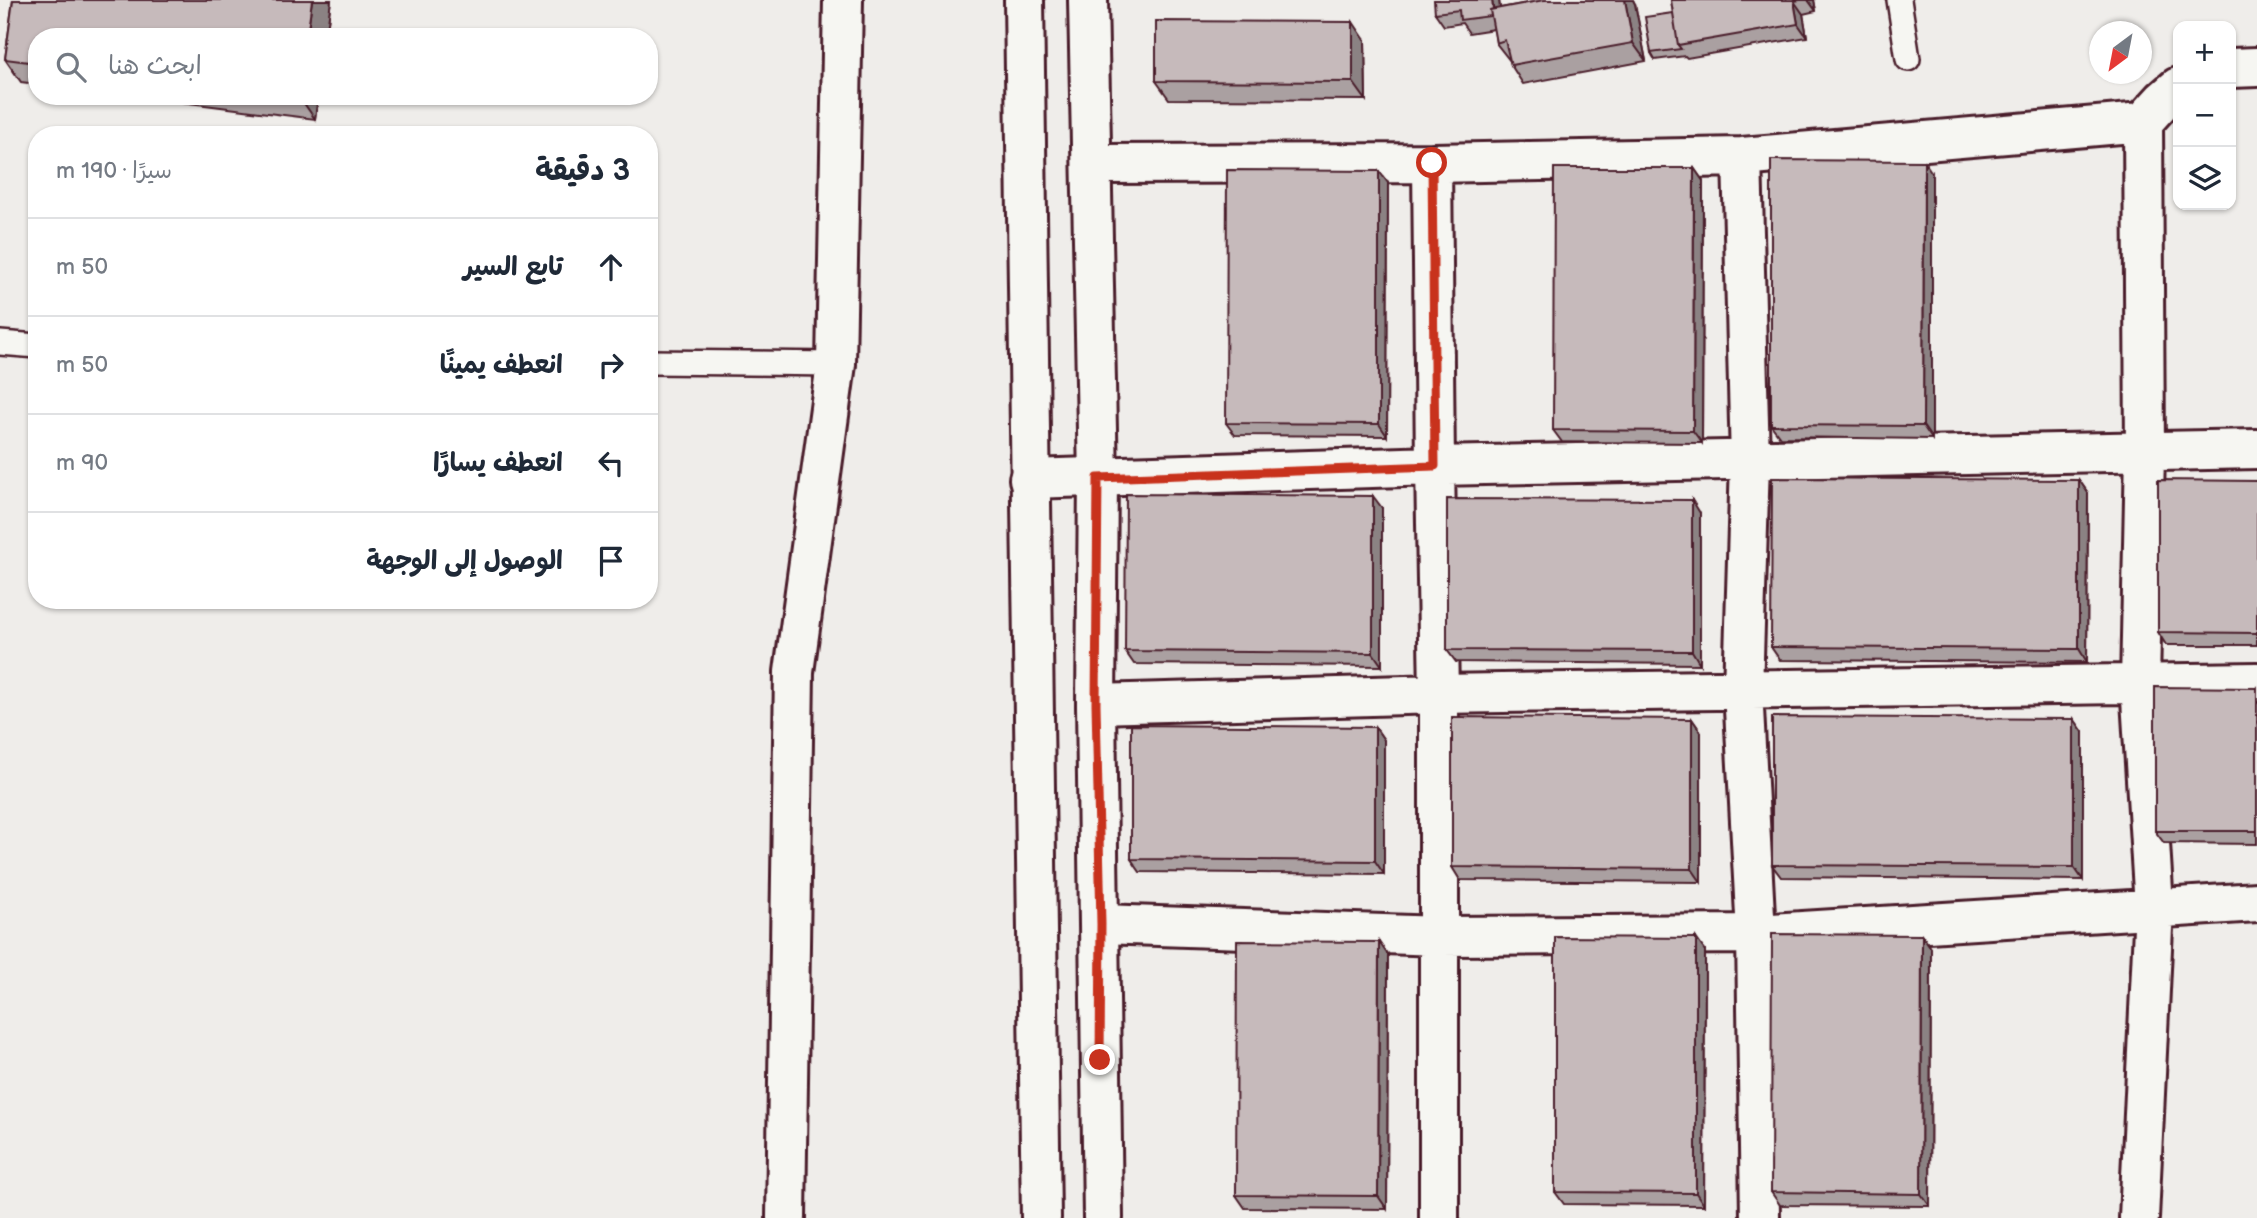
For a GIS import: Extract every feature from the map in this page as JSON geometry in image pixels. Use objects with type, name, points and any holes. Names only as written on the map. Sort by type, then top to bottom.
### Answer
[{"type":"street","points":[[786,1218],[794,671],[836,364],[843,0]]},
{"type":"street","points":[[1024,0],[1041,1218]]},
{"type":"street","points":[[1088,0],[1098,478],[1096,704],[1103,1218]]},
{"type":"street","points":[[2236,68],[2257,67]]},
{"type":"street","points":[[2138,1218],[2154,907],[2140,682],[2145,452],[2143,122],[2173,91]]},
{"type":"street","points":[[1092,164],[1432,163],[1742,157],[2143,122]]},
{"type":"street","points":[[1742,157],[1750,461],[1743,690],[1756,934],[1760,1218]]},
{"type":"street","points":[[1432,163],[1439,694],[1438,1218]]},
{"type":"street","points":[[1029,480],[1435,466],[2257,449]]},
{"type":"street","points":[[1096,704],[1439,694],[2257,682]]},
{"type":"street","points":[[1101,924],[1440,936],[1756,934],[2257,902]]},
{"type":"lane","points":[[1899,0],[1908,59]]},
{"type":"lane","points":[[0,343],[28,345]]},
{"type":"lane","points":[[658,362],[836,364]]},
{"type":"building","points":[[13,0],[312,0],[308,28],[28,28],[28,62],[5,59]]},
{"type":"building","points":[[1434,0],[1492,0],[1493,9],[1490,10],[1491,16],[1460,20],[1459,10],[1435,13]]},
{"type":"building","points":[[1544,0],[1625,0],[1633,43],[1511,65],[1505,40],[1496,43],[1490,10]]},
{"type":"building","points":[[1671,0],[1800,0],[1794,1],[1798,24],[1678,45]]},
{"type":"building","points":[[1673,13],[1681,49],[1651,53],[1645,17]]},
{"type":"building","points":[[1156,21],[1353,22],[1353,82],[1156,81]]},
{"type":"building","points":[[1771,160],[1924,161],[1923,426],[1771,425]]},
{"type":"building","points":[[1554,168],[1694,168],[1693,431],[1553,430]]},
{"type":"building","points":[[1227,170],[1379,171],[1379,424],[1226,423]]},
{"type":"building","points":[[1772,478],[2079,480],[2079,649],[1771,647]]},
{"type":"building","points":[[2158,480],[2257,481],[2257,633],[2158,632]]},
{"type":"building","points":[[1126,494],[1373,496],[1373,653],[1125,651]]},
{"type":"building","points":[[1447,499],[1692,500],[1692,651],[1447,650]]},
{"type":"building","points":[[2155,687],[2257,688],[2257,831],[2155,831]]},
{"type":"building","points":[[1452,717],[1692,719],[1692,869],[1452,867]]},
{"type":"building","points":[[1772,717],[2074,719],[2074,867],[1772,865]]},
{"type":"building","points":[[1131,725],[1375,727],[1375,861],[1131,859]]},
{"type":"building","points":[[1772,934],[1922,935],[1921,1194],[1771,1192]]},
{"type":"building","points":[[1555,937],[1696,938],[1696,1193],[1555,1192]]},
{"type":"building","points":[[1237,941],[1379,942],[1378,1196],[1236,1195]]},
{"type":"route","points":[[1100,1060],[1101,924],[1096,704],[1098,478],[1435,466],[1432,163]]}]
